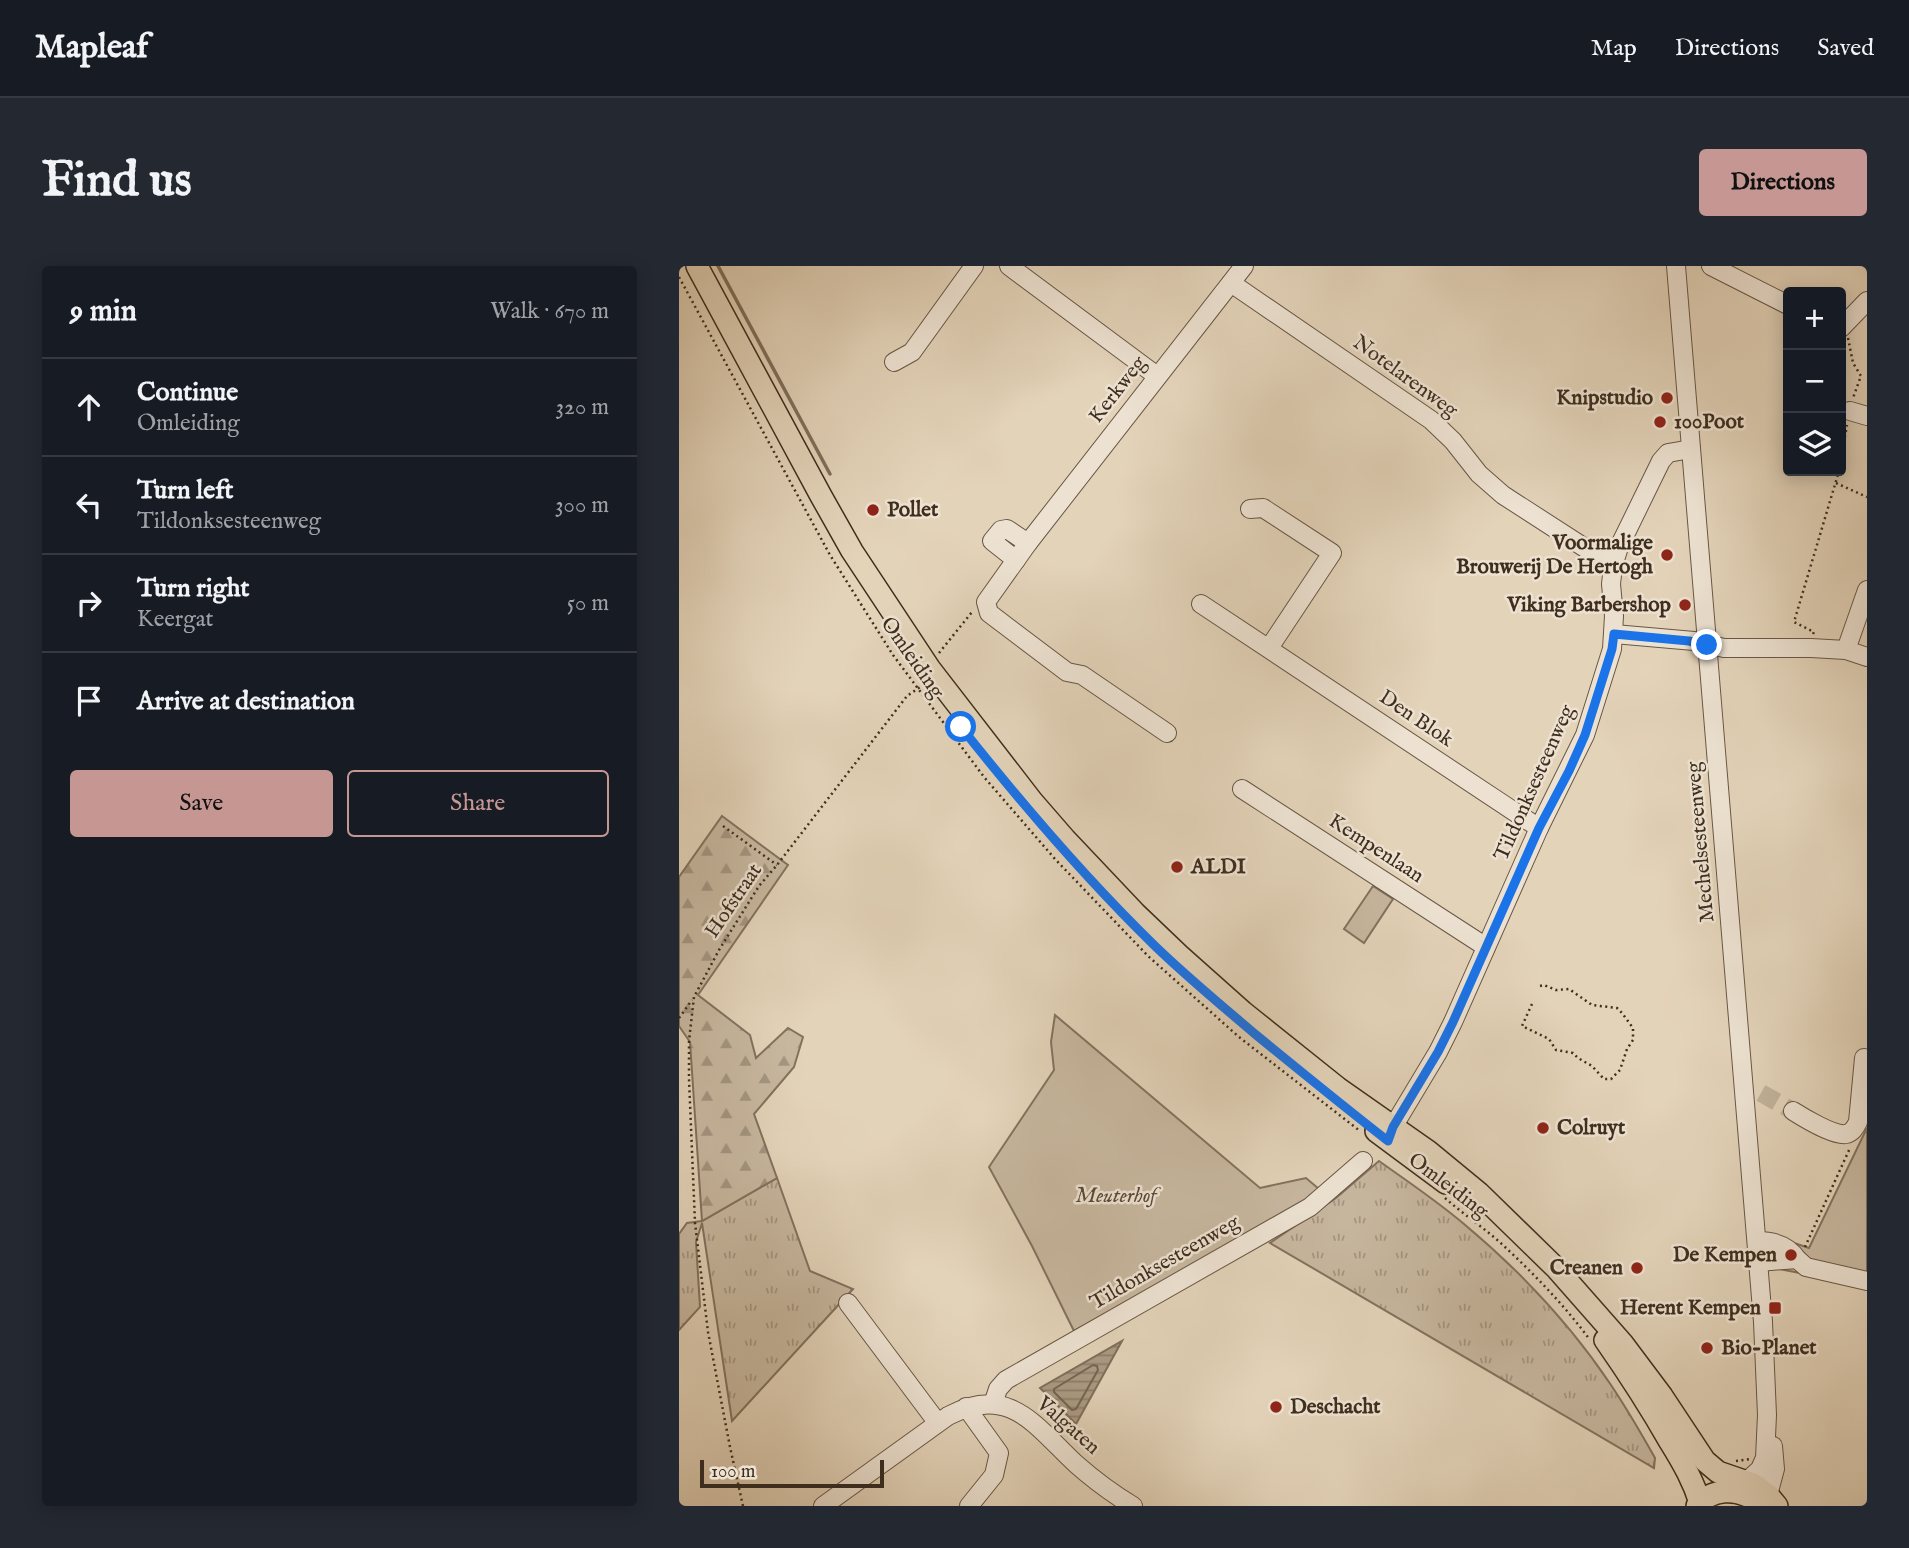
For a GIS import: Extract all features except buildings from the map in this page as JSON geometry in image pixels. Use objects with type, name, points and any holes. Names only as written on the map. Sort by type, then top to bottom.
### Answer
[{"type":"main road","name":"Omleiding","points":[[686,266],[823,520],[879,611],[927,682],[1037,821],[1156,947],[1203,990],[1294,1066],[1390,1134],[1428,1151],[1479,1193],[1557,1269],[1623,1343],[1677,1420],[1703,1470],[1717,1484],[1740,1487],[1751,1497],[1769,1502]]},
{"type":"main road","name":"Omleiding","points":[[697,266],[852,551],[930,669],[1032,801],[1065,839],[1188,963],[1264,1030],[1338,1088],[1483,1210],[1532,1256],[1598,1330],[1660,1424],[1703,1505]]},
{"type":"main road","points":[[1703,1505],[1713,1493],[1740,1487]]},
{"type":"street","points":[[894,362],[912,352],[974,266]]},
{"type":"street","points":[[1009,266],[1157,376]]},
{"type":"street","name":"Kerkweg","points":[[986,602],[1028,543],[1244,266]]},
{"type":"street","name":"Mechelsesteenweg","points":[[1676,266],[1707,645],[1753,1093],[1757,1241],[1767,1415],[1775,1469],[1769,1502]]},
{"type":"street","points":[[1711,266],[1783,302]]},
{"type":"street","name":"Notelarenweg","points":[[1231,284],[1431,420],[1453,440],[1479,474],[1503,495],[1613,566]]},
{"type":"street","points":[[1846,324],[1867,301]]},
{"type":"street","name":"Tildonksesteenweg","points":[[1390,1134],[1453,1022],[1539,828],[1585,735],[1612,649],[1614,634],[1611,584],[1619,547],[1661,461],[1668,453],[1691,449]]},
{"type":"street","points":[[1250,509],[1263,508],[1332,553],[1269,648]]},
{"type":"street","points":[[1016,560],[992,541],[1000,530],[1007,529],[1028,543]]},
{"type":"street","points":[[1846,650],[1867,590]]},
{"type":"street","points":[[986,602],[989,613],[1067,672],[1082,675],[1167,733]]},
{"type":"street","name":"Den Blok","points":[[1201,604],[1539,828]]},
{"type":"street","points":[[1614,634],[1689,641],[1724,648],[1846,650],[1867,657]]},
{"type":"street","name":"Kempenlaan","points":[[1242,789],[1486,947]]},
{"type":"street","points":[[1793,1111],[1811,1123],[1843,1135],[1849,1133],[1858,1122],[1864,1058]]},
{"type":"street","name":"Tildonksesteenweg","points":[[993,1404],[998,1389],[1006,1380],[1310,1208],[1363,1161]]},
{"type":"street","points":[[1757,1241],[1768,1241],[1791,1250],[1806,1267],[1867,1281]]},
{"type":"street","points":[[1759,1262],[1797,1259]]},
{"type":"street","points":[[848,1303],[937,1422]]},
{"type":"street","name":"Valgaten","points":[[966,1407],[993,1404],[1029,1418],[1077,1465],[1133,1506]]},
{"type":"street","points":[[823,1506],[937,1422],[966,1407],[999,1452],[994,1475],[969,1506]]},
{"type":"street","name":"Mechelsesteenweg","points":[[1740,1487],[1764,1463],[1767,1415]]},
{"type":"path","name":"Hofstraat","points":[[679,277],[830,555],[917,688],[887,720],[759,886],[719,950],[694,998],[689,1041],[689,1079],[695,1223],[708,1332],[743,1506]]},
{"type":"path","points":[[1846,336],[1853,363],[1861,376],[1858,413],[1846,445]]},
{"type":"path","points":[[1811,648],[1814,632],[1794,622],[1838,476]]},
{"type":"path","points":[[1836,483],[1867,497]]},
{"type":"path","points":[[935,657],[974,610],[986,602]]},
{"type":"path","points":[[723,826],[777,865]]},
{"type":"path","points":[[1532,1004],[1522,1026],[1549,1039],[1556,1049],[1573,1053],[1578,1059],[1592,1066],[1604,1079],[1611,1079],[1621,1070],[1634,1035],[1633,1028],[1620,1011],[1593,1005],[1569,989],[1556,990],[1540,986]]},
{"type":"path","points":[[679,1018],[694,998]]},
{"type":"path","points":[[1797,1259],[1850,1148]]},
{"type":"path","points":[[1443,1197],[1513,1255],[1577,1322],[1591,1341]]},
{"type":"green space","points":[[722,816],[788,865],[698,995],[750,1035],[756,1058],[788,1028],[803,1037],[794,1067],[754,1114],[777,1178],[702,1221],[690,1042],[679,1026],[679,877]]},
{"type":"green space","points":[[1373,886],[1393,899],[1364,943],[1344,929]]},
{"type":"green space","name":"Meuterhof","points":[[1055,1015],[1260,1188],[1306,1178],[1319,1189],[1301,1207],[1074,1331],[989,1167],[1054,1070],[1051,1042]]},
{"type":"green space","points":[[1867,1128],[1867,1286],[1779,1269],[1773,1236],[1809,1248]]},
{"type":"green space","points":[[1379,1161],[1464,1224],[1505,1260],[1543,1299],[1579,1341],[1611,1385],[1655,1458],[1654,1468],[1270,1243],[1336,1198]]},
{"type":"green space","points":[[777,1178],[810,1271],[853,1289],[732,1421],[702,1223],[696,1242],[700,1307],[679,1330],[679,1234],[687,1223],[702,1221]]},
{"type":"water","points":[[1122,1341],[1076,1424],[1040,1388]]},
{"type":"waterway","points":[[718,266],[830,474]]},
{"type":"tunnel","points":[[1761,1093],[1793,1111]]},
{"type":"place","name":"Knipstudio","points":[[1667,398]]},
{"type":"place","name":"100Poot","points":[[1660,422]]},
{"type":"place","name":"Pollet","points":[[873,510]]},
{"type":"place","name":"Voormalige Brouwerij De Hertogh","points":[[1667,555]]},
{"type":"place","name":"Viking Barbershop","points":[[1685,605]]},
{"type":"place","name":"ALDI","points":[[1177,867]]},
{"type":"place","name":"Colruyt","points":[[1543,1128]]},
{"type":"place","name":"De Kempen","points":[[1791,1255]]},
{"type":"place","name":"Creanen","points":[[1637,1268]]},
{"type":"place","name":"Herent Kempen","points":[[1775,1308]]},
{"type":"place","name":"Bio-Planet","points":[[1707,1348]]},
{"type":"place","name":"Deschacht","points":[[1276,1407]]},
{"type":"route","points":[[961,727],[1037,821],[1156,947],[1314,1083],[1388,1141],[1393,1127],[1453,1022],[1539,828],[1569,771],[1585,735],[1612,649],[1614,634],[1707,645]]}]
